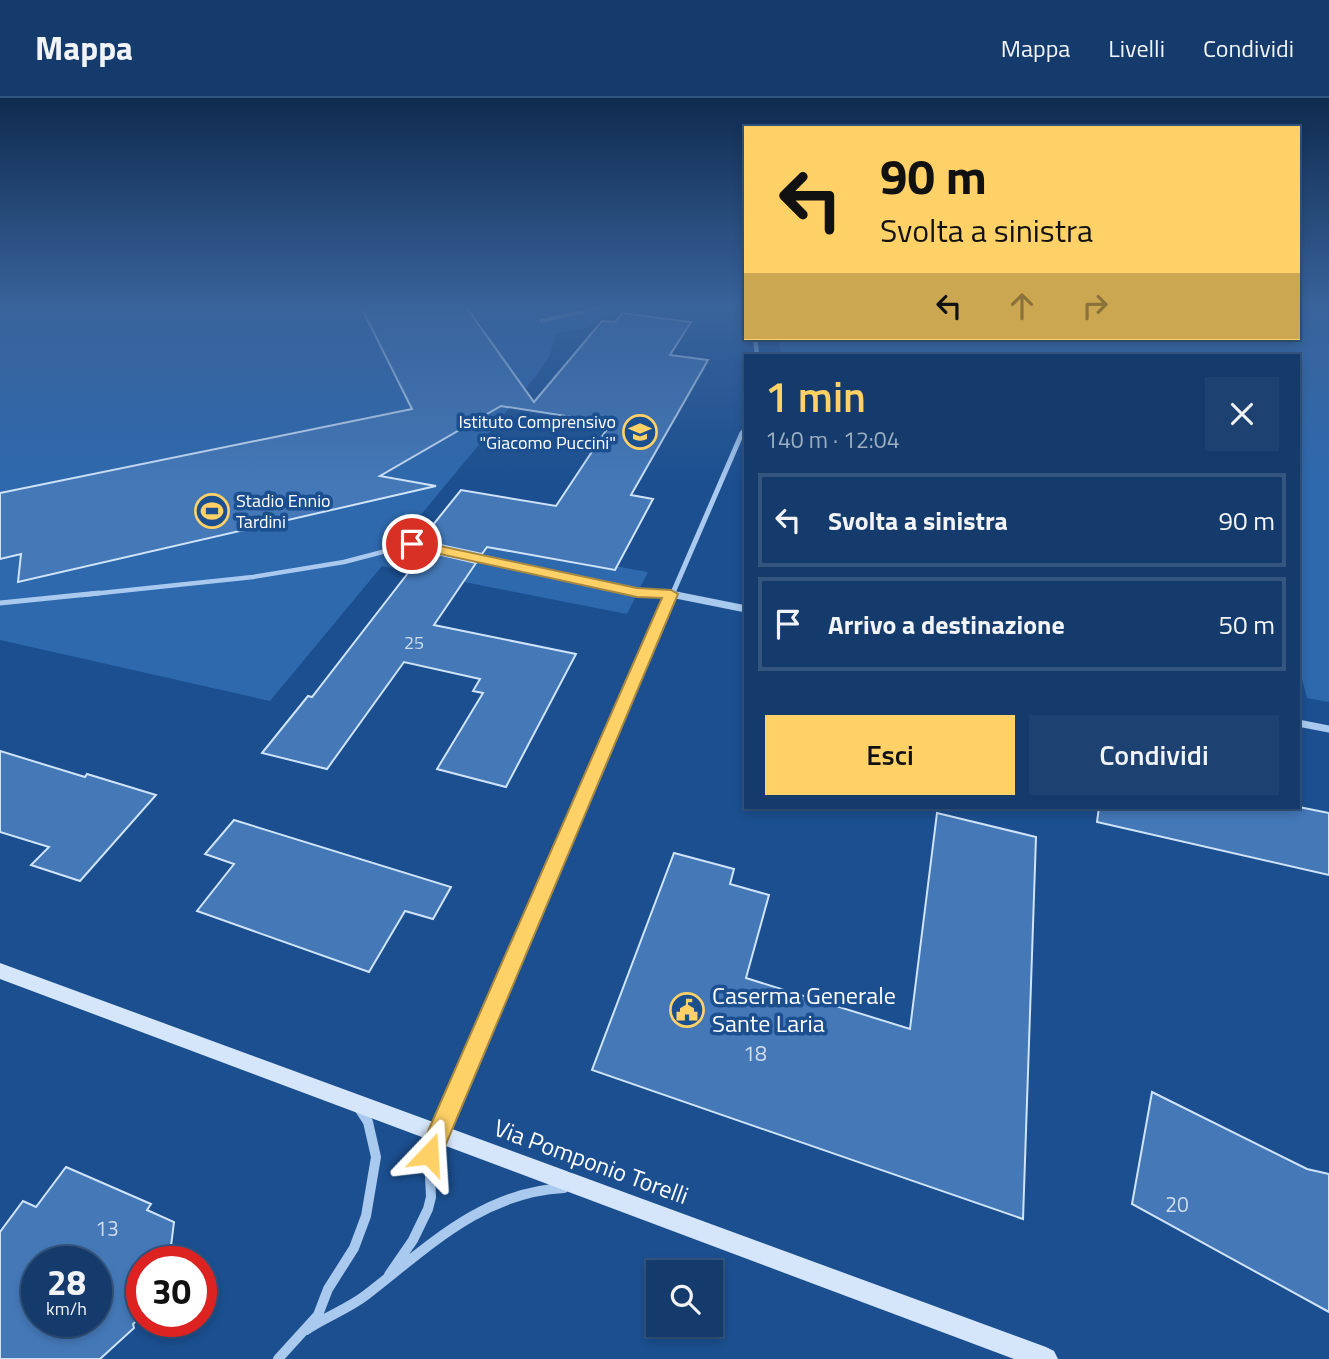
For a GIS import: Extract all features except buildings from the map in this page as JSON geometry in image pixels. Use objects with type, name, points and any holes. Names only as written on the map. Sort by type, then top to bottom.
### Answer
[{"type":"main road","name":"Via Pomponio Torelli","points":[[0,971],[1046,1359]]},
{"type":"street","points":[[389,1275],[413,1240],[428,1209],[431,1186],[428,1165],[437,1133],[744,430]]},
{"type":"street","points":[[671,594],[744,610]]},
{"type":"street","points":[[1300,723],[1329,729]]},
{"type":"street","points":[[278,1359],[318,1315],[328,1289],[353,1250],[371,1199],[375,1159],[372,1130],[361,1111],[340,1097]]},
{"type":"street","points":[[306,1330],[358,1301],[447,1232],[516,1196],[553,1188],[607,1196]]},
{"type":"lane","points":[[0,603],[253,577],[344,562],[412,544],[637,592],[671,594]]},
{"type":"shaded area","name":"Stadio Ennio Tardini","points":[[0,366],[543,366],[409,529],[648,572],[627,614],[382,566],[270,701],[0,640]]},
{"type":"shaded area","points":[[1300,366],[1329,366],[1329,702],[1307,698],[1300,672]]},
{"type":"place","name":"Istituto Comprensivo \"Giacomo Puccini\"","points":[[640,432]]},
{"type":"place","name":"Stadio Ennio Tardini","points":[[212,511]]},
{"type":"place","name":"Caserma Generale Sante Laria","points":[[687,1010]]},
{"type":"route","points":[[412,544],[637,592],[671,594],[429,1154]]}]
